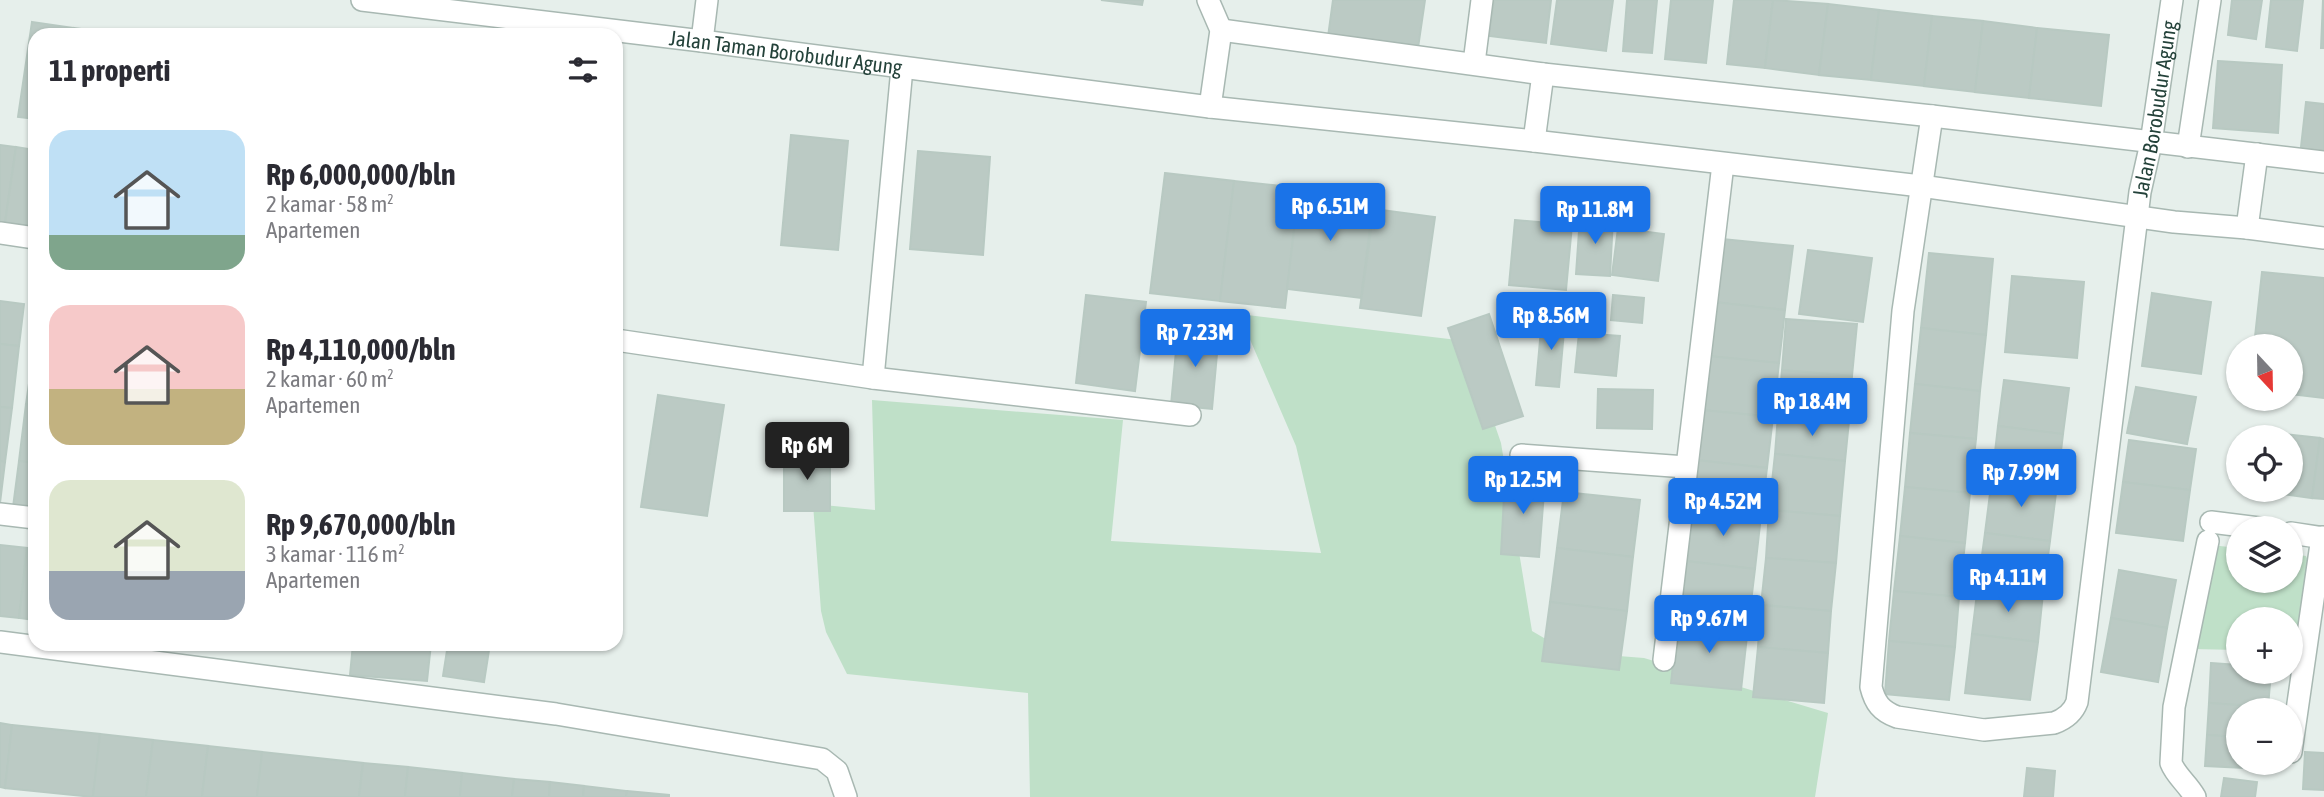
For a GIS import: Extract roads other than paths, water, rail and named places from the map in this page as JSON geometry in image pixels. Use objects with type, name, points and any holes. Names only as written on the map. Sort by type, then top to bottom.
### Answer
[{"type":"street","name":"Jalan Taman Borobudur Agung","points":[[362,0],[594,28]]},
{"type":"street","points":[[702,41],[707,0]]},
{"type":"street","points":[[1208,0],[1221,30],[1210,107]]},
{"type":"street","points":[[1474,63],[1482,0]]},
{"type":"street","name":"Jalan Borobudur Agung","points":[[1932,116],[1903,311],[1871,687],[1878,705],[1886,713],[1897,717],[1984,730],[2054,723],[2063,720],[2077,702],[2140,192],[2151,143],[2172,0]]},
{"type":"street","name":"Jalan Borobudur Agung","points":[[2188,147],[2210,0]]},
{"type":"street","points":[[1221,30],[1543,74],[2324,162]]},
{"type":"street","name":"Jalan Taman Borobudur Agung","points":[[623,31],[1210,107],[1921,186],[2137,217],[2324,238]]},
{"type":"street","points":[[873,378],[902,68]]},
{"type":"street","points":[[1534,141],[1543,74]]},
{"type":"street","points":[[2247,228],[2257,154]]},
{"type":"street","points":[[1664,660],[1723,164]]},
{"type":"street","points":[[0,233],[28,237]]},
{"type":"street","points":[[623,341],[873,378],[1190,415]]},
{"type":"street","points":[[1521,455],[1686,467]]},
{"type":"street","points":[[0,514],[28,517]]},
{"type":"street","points":[[2194,797],[2190,787],[2174,771],[2171,763],[2174,707],[2209,532],[2226,531]]},
{"type":"street","points":[[2299,698],[2323,538],[2303,535]]},
{"type":"street","points":[[0,642],[28,646]]},
{"type":"street","points":[[70,651],[556,714],[822,759],[837,771],[846,797]]}]
